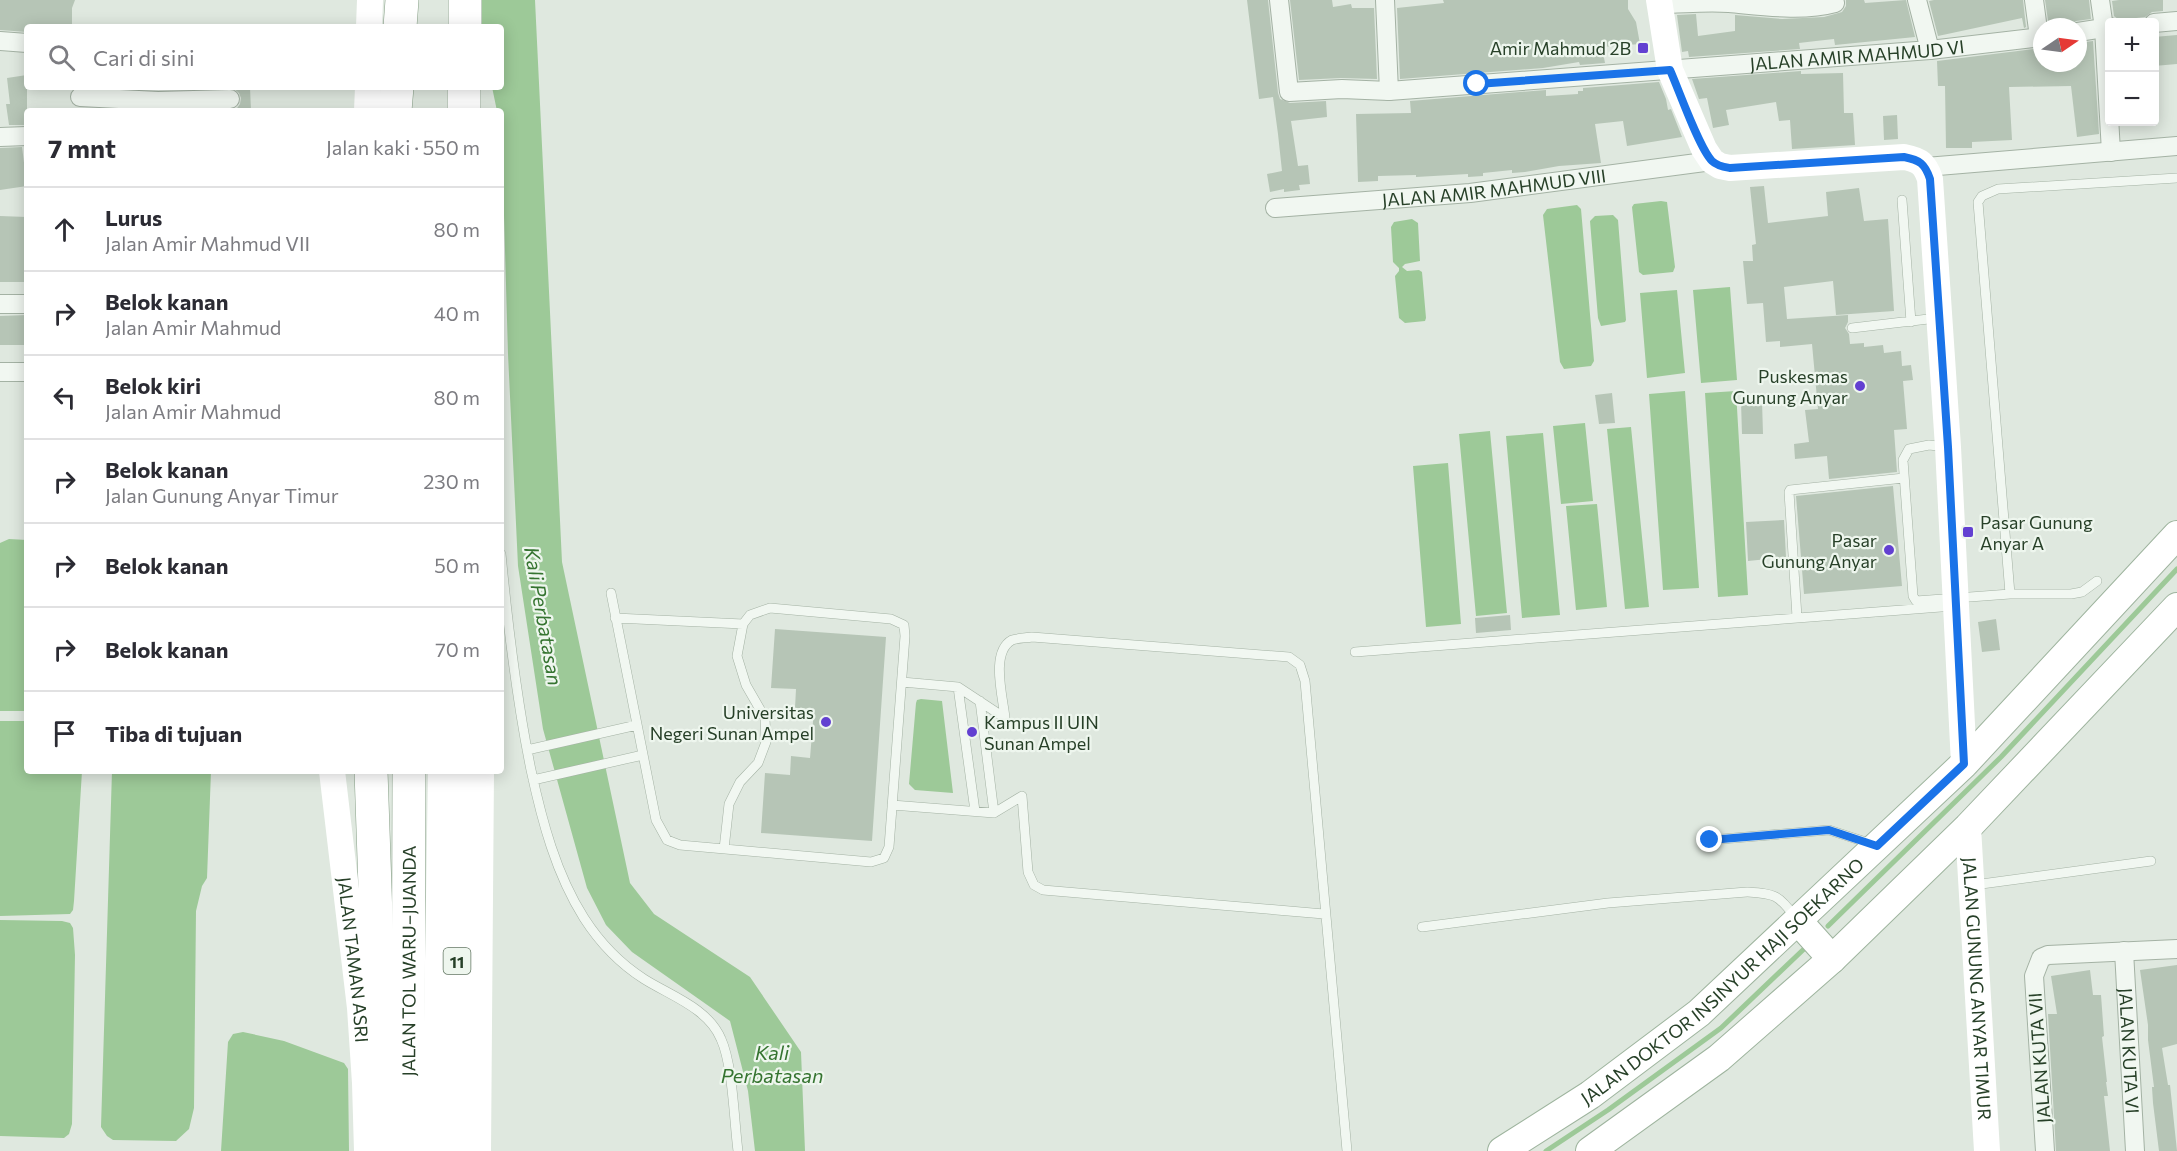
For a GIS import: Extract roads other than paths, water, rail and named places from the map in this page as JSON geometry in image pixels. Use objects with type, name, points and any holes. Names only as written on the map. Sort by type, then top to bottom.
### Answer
[{"type":"highway","points":[[400,24],[402,0]]},
{"type":"highway","points":[[414,24],[415,0]]},
{"type":"highway","points":[[465,0],[465,24]]},
{"type":"highway","points":[[395,108],[397,90]]},
{"type":"highway","points":[[413,90],[413,108]]},
{"type":"highway","points":[[464,90],[464,108]]},
{"type":"highway","points":[[371,774],[384,1151]]},
{"type":"highway","name":"JALAN TOL WARU–JUANDA","points":[[408,1151],[409,774]]},
{"type":"highway","name":"11","points":[[455,1151],[458,774]]},
{"type":"main road","name":"JALAN DOKTOR INSINYUR HAJI SOEKARNO","points":[[1502,1151],[1590,1095],[1698,1013],[1964,764],[2177,535]]},
{"type":"main road","points":[[1590,1151],[1719,1058],[1832,959],[1968,827],[2177,607]]},
{"type":"main road","points":[[1798,921],[1832,959]]},
{"type":"street","points":[[369,24],[370,0]]},
{"type":"street","points":[[450,24],[451,0]]},
{"type":"street","name":"JALAN AMIR MAHMUD VI","points":[[1279,0],[1289,92],[1341,89],[1389,91],[1930,50],[2033,38]]},
{"type":"street","points":[[1385,0],[1389,91]]},
{"type":"street","points":[[1917,0],[1930,50]]},
{"type":"street","points":[[2034,0],[2037,18]]},
{"type":"street","points":[[2100,0],[2105,20]]},
{"type":"street","points":[[1835,3],[1822,7],[1752,7],[1728,3],[1659,2],[1670,70],[1704,149],[1712,161],[1719,166],[1730,168],[1904,157],[1941,165],[2177,146]]},
{"type":"street","points":[[2159,23],[2177,21]]},
{"type":"street","points":[[2087,31],[2105,28]]},
{"type":"street","points":[[0,40],[24,43]]},
{"type":"street","points":[[2108,72],[2111,152]]},
{"type":"street","points":[[368,90],[368,108]]},
{"type":"street","points":[[449,90],[449,108]]},
{"type":"street","points":[[80,98],[158,101],[230,99]]},
{"type":"street","points":[[0,137],[24,135]]},
{"type":"street","name":"JALAN AMIR MAHMUD VIII","points":[[1275,208],[1470,193],[1712,161]]},
{"type":"street","points":[[1941,165],[1930,179],[1948,447],[1964,764]]},
{"type":"street","points":[[0,304],[24,304]]},
{"type":"street","points":[[0,372],[24,372]]},
{"type":"street","name":"JALAN TAMAN ASRI","points":[[332,774],[360,1008],[367,1151]]},
{"type":"street","points":[[435,1151],[441,774]]},
{"type":"street","points":[[478,1151],[481,774]]},
{"type":"street","name":"JALAN GUNUNG ANYAR TIMUR","points":[[1968,827],[1987,1151]]},
{"type":"street","points":[[2124,951],[2177,949]]},
{"type":"street","name":"JALAN KUTA VII","points":[[2045,1151],[2034,976],[2037,965],[2041,958],[2048,955],[2124,951]]},
{"type":"street","name":"JALAN KUTA VI","points":[[2124,951],[2135,1151]]},
{"type":"lane","points":[[2010,594],[1978,201],[1988,192],[1998,189],[2177,178]]},
{"type":"lane","points":[[1902,200],[1911,322]]},
{"type":"lane","points":[[1852,328],[1939,318]]},
{"type":"lane","points":[[1948,447],[1929,445],[1909,449],[1903,460],[1914,599],[1916,602],[1955,603]]},
{"type":"lane","points":[[1797,617],[1789,492],[1905,478]]},
{"type":"lane","points":[[1355,652],[1797,617],[1955,603],[2010,594],[2071,594],[2082,592],[2097,581]]},
{"type":"lane","points":[[504,585],[512,667],[527,750],[542,817],[554,853],[574,901],[600,942],[618,960],[643,978],[708,1018],[720,1035],[729,1072],[738,1151]]},
{"type":"lane","points":[[611,594],[656,820],[667,840],[680,845],[724,849],[871,862],[884,858],[889,847],[906,636],[904,625],[891,619],[770,608],[750,615],[743,624],[737,656],[746,685],[765,718],[766,742],[758,762],[740,782],[729,804],[724,849]]},
{"type":"lane","points":[[615,618],[743,624]]},
{"type":"lane","points":[[902,682],[958,687],[1005,718],[998,661],[1003,648],[1013,640],[1032,637],[1289,657],[1300,665],[1305,681],[1324,914],[1347,1151]]},
{"type":"lane","points":[[958,687],[975,811]]},
{"type":"lane","points":[[980,701],[994,813]]},
{"type":"lane","points":[[527,750],[637,725]]},
{"type":"lane","points":[[533,780],[643,755]]},
{"type":"lane","points":[[892,805],[994,813],[1022,796],[1028,872],[1034,885],[1043,890],[1324,914]]},
{"type":"lane","points":[[1710,840],[1829,830],[1877,846]]},
{"type":"lane","points":[[1972,886],[2151,861]]},
{"type":"lane","points":[[1422,927],[1608,903],[1747,892],[1766,893],[1782,900],[1798,921]]},
{"type":"water","name":"Kali Perbatasan","points":[[482,0],[535,0],[562,562],[630,883],[654,914],[750,977],[801,1052],[805,1151],[755,1151],[748,1091],[730,1021],[632,952],[606,925],[587,888],[543,729],[518,566],[508,354],[504,108],[496,108],[493,90],[504,90],[504,24],[482,24]]},
{"type":"water","points":[[1667,202],[1675,267],[1673,272],[1643,275],[1639,272],[1632,207],[1634,204]]},
{"type":"water","points":[[1577,205],[1581,209],[1594,361],[1591,366],[1564,369],[1560,362],[1543,215],[1547,209]]},
{"type":"water","points":[[1613,215],[1618,220],[1626,320],[1601,326],[1598,318],[1590,221],[1595,216]]},
{"type":"water","points":[[1412,219],[1418,223],[1420,261],[1405,264],[1402,267],[1407,271],[1422,272],[1426,318],[1425,321],[1405,323],[1399,318],[1395,276],[1399,268],[1393,262],[1391,227],[1394,222]]},
{"type":"water","points":[[1730,287],[1737,380],[1701,383],[1693,290]]},
{"type":"water","points":[[1677,290],[1685,373],[1647,378],[1640,293]]},
{"type":"water","points":[[1685,391],[1699,588],[1663,590],[1649,394]]},
{"type":"water","points":[[1736,391],[1748,595],[1718,597],[1705,393]]},
{"type":"water","points":[[1585,423],[1593,501],[1561,504],[1553,426]]},
{"type":"water","points":[[1631,427],[1649,607],[1625,609],[1607,429]]},
{"type":"water","points":[[1490,431],[1507,613],[1476,616],[1459,434]]},
{"type":"water","points":[[1543,433],[1560,615],[1522,618],[1506,436]]},
{"type":"water","points":[[1448,463],[1461,624],[1426,627],[1413,466]]},
{"type":"water","points":[[1597,504],[1607,607],[1576,610],[1566,506]]},
{"type":"water","points":[[9,539],[24,540],[24,711],[0,711],[0,543]]},
{"type":"water","points":[[921,699],[942,701],[953,793],[915,790],[909,784],[916,703]]},
{"type":"water","points":[[0,721],[24,721],[24,774],[82,774],[73,910],[70,914],[0,916]]},
{"type":"water","points":[[112,774],[211,774],[207,878],[202,886],[196,911],[194,1108],[189,1129],[176,1141],[113,1140],[101,1127]]},
{"type":"water","points":[[0,920],[62,921],[70,923],[73,928],[75,955],[72,1124],[69,1134],[64,1138],[0,1136]]},
{"type":"water","points":[[243,1032],[284,1041],[344,1063],[348,1069],[349,1151],[221,1151],[228,1042],[233,1034]]},
{"type":"waterway","points":[[1828,926],[2001,757],[2177,569]]},
{"type":"waterway","points":[[1546,1151],[1608,1110],[1721,1028],[1805,948]]},
{"type":"place","name":"Amir Mahmud 2B","points":[[1643,48]]},
{"type":"place","name":"Puskesmas Gunung Anyar","points":[[1860,386]]},
{"type":"place","name":"Pasar Gunung Anyar A","points":[[1968,532]]},
{"type":"place","name":"Pasar Gunung Anyar","points":[[1889,550]]},
{"type":"place","name":"Universitas Negeri Sunan Ampel","points":[[826,722]]},
{"type":"place","name":"Kampus II UIN Sunan Ampel","points":[[972,732]]}]
